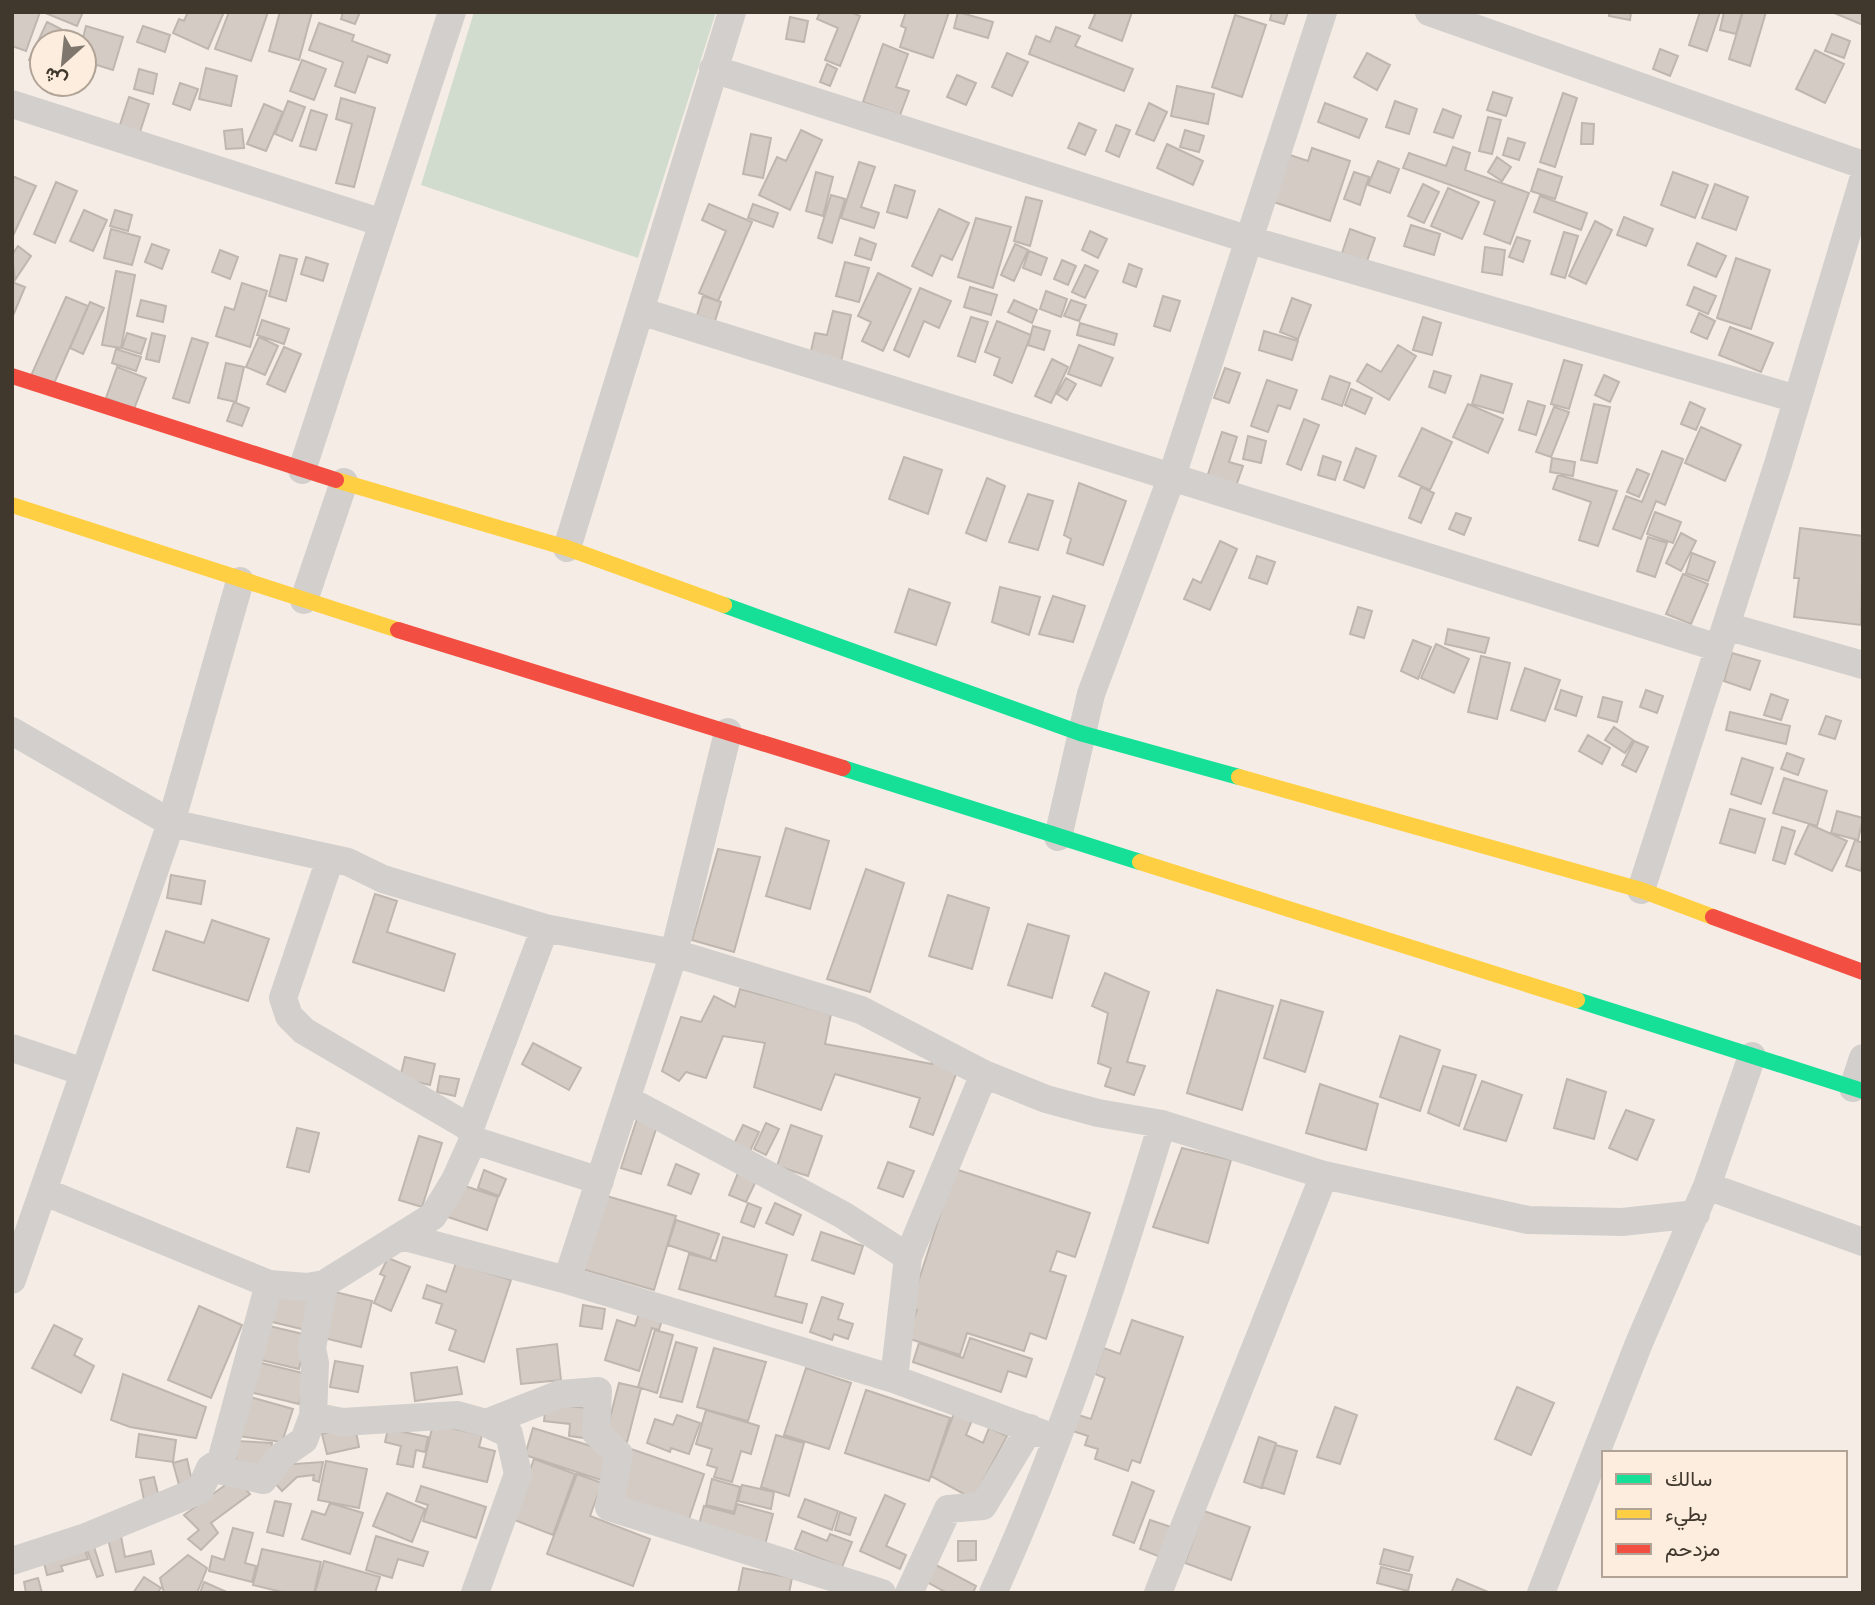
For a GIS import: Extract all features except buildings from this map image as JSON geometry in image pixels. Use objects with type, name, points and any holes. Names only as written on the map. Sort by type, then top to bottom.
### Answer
[{"type":"street","points":[[302,470],[452,12]]},
{"type":"street","points":[[567,548],[732,12]]},
{"type":"street","points":[[1058,836],[1080,733],[1101,663],[1171,479],[1322,12]]},
{"type":"street","points":[[1429,12],[1863,165]]},
{"type":"street","points":[[713,69],[1250,240],[1797,399]]},
{"type":"street","points":[[12,104],[383,223]]},
{"type":"street","points":[[1641,890],[1797,399],[1863,180]]},
{"type":"street","points":[[640,311],[1171,479],[1722,637],[1863,665]]},
{"type":"street","points":[[12,376],[302,470],[567,548],[1080,733],[1641,890],[1863,972]]},
{"type":"street","points":[[304,600],[344,482]]},
{"type":"street","points":[[12,505],[507,666],[728,732],[1858,1089],[1863,1058]]},
{"type":"street","points":[[12,1280],[45,1192],[171,823],[240,581]]},
{"type":"street","points":[[12,731],[171,823],[365,868],[383,879],[545,928],[674,953],[861,1010],[984,1074],[1046,1099],[1098,1113],[1162,1124],[1324,1175],[1528,1220],[1622,1222],[1696,1214]]},
{"type":"street","points":[[567,1280],[674,953],[728,732]]},
{"type":"street","points":[[330,859],[283,999],[289,1016],[304,1031],[472,1134],[600,1181]]},
{"type":"street","points":[[45,1192],[269,1284],[307,1287],[324,1284],[433,1216],[455,1180],[545,928]]},
{"type":"street","points":[[12,1048],[84,1072]]},
{"type":"street","points":[[1541,1593],[1639,1343],[1696,1214],[1752,1056]]},
{"type":"street","points":[[894,1379],[908,1256],[984,1074]]},
{"type":"street","points":[[628,1100],[842,1215],[908,1256]]},
{"type":"street","points":[[993,1593],[1057,1439],[1116,1274],[1162,1124]]},
{"type":"street","points":[[1158,1593],[1324,1175]]},
{"type":"street","points":[[1707,1186],[1863,1242]]},
{"type":"street","points":[[401,1236],[567,1280],[894,1379],[1057,1439]]},
{"type":"street","points":[[12,1561],[86,1537],[200,1490],[210,1468],[221,1461],[269,1284]]},
{"type":"street","points":[[210,1468],[263,1480],[281,1456],[304,1440],[313,1416],[315,1363],[312,1348],[324,1284]]},
{"type":"street","points":[[486,1423],[560,1394],[597,1391],[596,1433],[619,1454],[609,1507],[882,1593]]},
{"type":"street","points":[[313,1416],[342,1422],[457,1415],[486,1423],[509,1434],[518,1474],[475,1593]]},
{"type":"street","points":[[909,1593],[948,1508],[984,1506],[1030,1428]]},
{"type":"green space","points":[[474,12],[716,12],[638,258],[421,185]]},
{"type":"traffic: fast","points":[[724,605],[1080,733],[1239,777]]},
{"type":"traffic: fast","points":[[843,768],[1140,862]]},
{"type":"traffic: fast","points":[[1577,1000],[1863,1091]]},
{"type":"traffic: slow","points":[[336,480],[567,548],[724,605]]},
{"type":"traffic: slow","points":[[12,505],[398,630]]},
{"type":"traffic: slow","points":[[1239,777],[1641,890],[1713,917]]},
{"type":"traffic: slow","points":[[1140,862],[1577,1000]]},
{"type":"traffic: jam","points":[[12,376],[336,480]]},
{"type":"traffic: jam","points":[[398,630],[843,768]]},
{"type":"traffic: jam","points":[[1713,917],[1863,972]]}]
